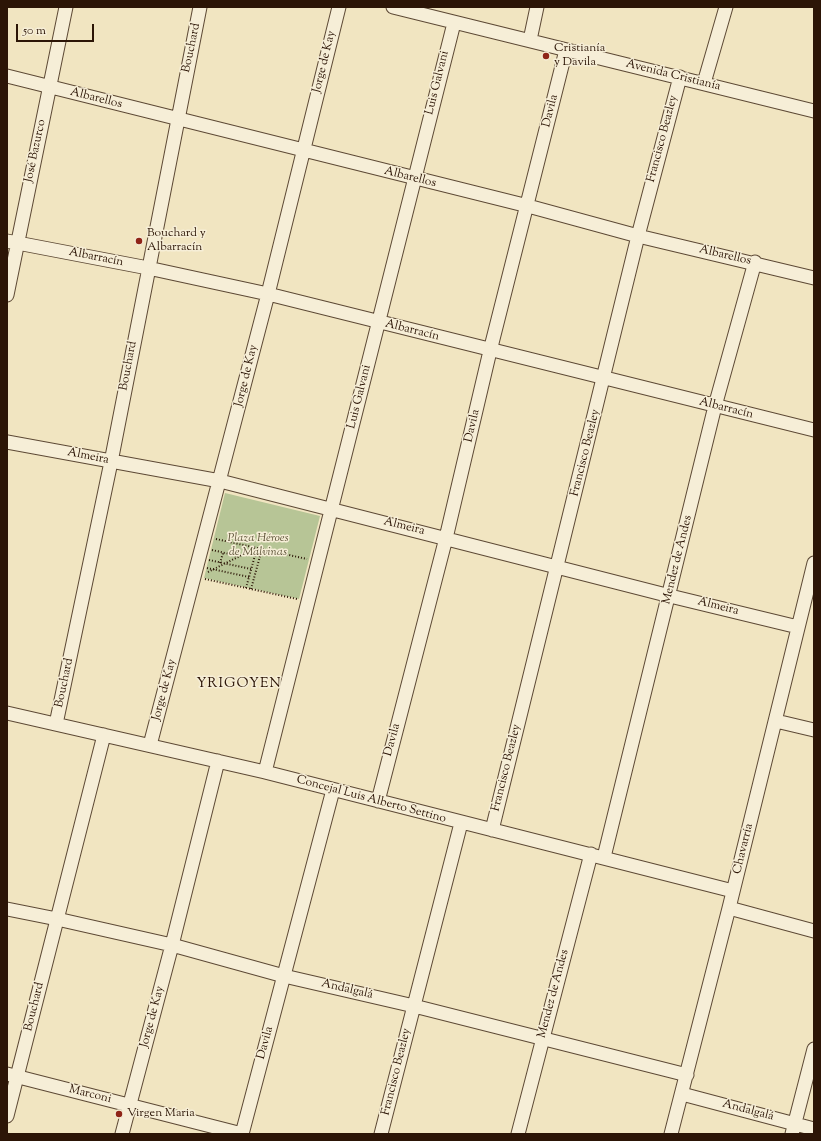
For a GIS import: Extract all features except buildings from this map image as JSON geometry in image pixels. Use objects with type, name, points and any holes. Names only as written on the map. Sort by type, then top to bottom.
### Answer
[{"type":"street","name":"José Bazurco","points":[[7,295],[12,242],[49,87],[66,7]]},
{"type":"street","name":"Bouchard","points":[[56,724],[111,462],[200,7]]},
{"type":"street","name":"Jorge de Kay","points":[[150,745],[200,560],[339,7]]},
{"type":"street","name":"Avenida Cristianía","points":[[393,7],[814,111]]},
{"type":"street","points":[[530,40],[537,7]]},
{"type":"street","points":[[704,83],[726,7]]},
{"type":"street","name":"Luis Galvani","points":[[265,772],[454,23]]},
{"type":"street","name":"Davila","points":[[378,801],[446,538],[490,351],[528,206],[566,50]]},
{"type":"street","name":"Albarellos","points":[[7,76],[414,179],[528,206],[638,236],[755,262],[814,278]]},
{"type":"street","name":"Francisco Beazley","points":[[492,830],[638,236],[680,77]]},
{"type":"street","name":"Albarracín","points":[[12,242],[148,268],[268,294],[490,351],[814,430]]},
{"type":"street","name":"Mendez de Andes","points":[[604,858],[670,596],[715,406],[755,262]]},
{"type":"street","name":"Almeira","points":[[7,442],[220,481],[558,566],[670,596],[798,626]]},
{"type":"street","name":"Chavarría","points":[[671,1134],[730,908],[814,563]]},
{"type":"street","name":"Concejal Luis Alberto Settino","points":[[7,713],[265,772],[733,891]]},
{"type":"street","points":[[776,721],[814,730]]},
{"type":"street","name":"Bouchard","points":[[7,1116],[12,1075],[57,919],[104,735]]},
{"type":"street","name":"Jorge de Kay","points":[[122,1134],[172,945],[218,761]]},
{"type":"street","name":"Davila","points":[[242,1134],[333,790]]},
{"type":"street","name":"Francisco Beazley","points":[[381,1134],[461,823]]},
{"type":"street","name":"Mendez de Andes","points":[[518,1134],[591,854]]},
{"type":"street","points":[[730,908],[814,931]]},
{"type":"street","name":"Andalgalá","points":[[7,909],[172,945],[284,976],[414,1006],[687,1075]]},
{"type":"street","points":[[794,1129],[814,1049]]},
{"type":"street","name":"Marconi","points":[[12,1075],[242,1134]]},
{"type":"street","name":"Andalgalá","points":[[682,1094],[794,1129],[814,1129]]},
{"type":"path","points":[[200,560],[257,548],[318,562]]},
{"type":"path","points":[[213,570],[257,548]]},
{"type":"path","points":[[246,588],[257,548]]},
{"type":"path","points":[[251,589],[262,549]]},
{"type":"path","points":[[200,560],[223,553],[240,556]]},
{"type":"path","points":[[220,562],[223,553]]},
{"type":"path","points":[[200,560],[220,562],[251,569]]},
{"type":"path","points":[[200,560],[213,570],[249,577]]},
{"type":"path","points":[[200,560],[213,570]]},
{"type":"path","points":[[200,560],[246,588],[307,601]]},
{"type":"green space","name":"Plaza Héroes de Malvinas","points":[[225,493],[320,516],[299,599],[204,578]]},
{"type":"place","name":"Cristianía y Davila","points":[[546,56]]},
{"type":"place","name":"Bouchard y Albarracín","points":[[139,241]]},
{"type":"place","name":"Virgen Maria","points":[[119,1114]]},
{"type":"district","name":"YRIGOYEN","points":[[239,685]]}]
